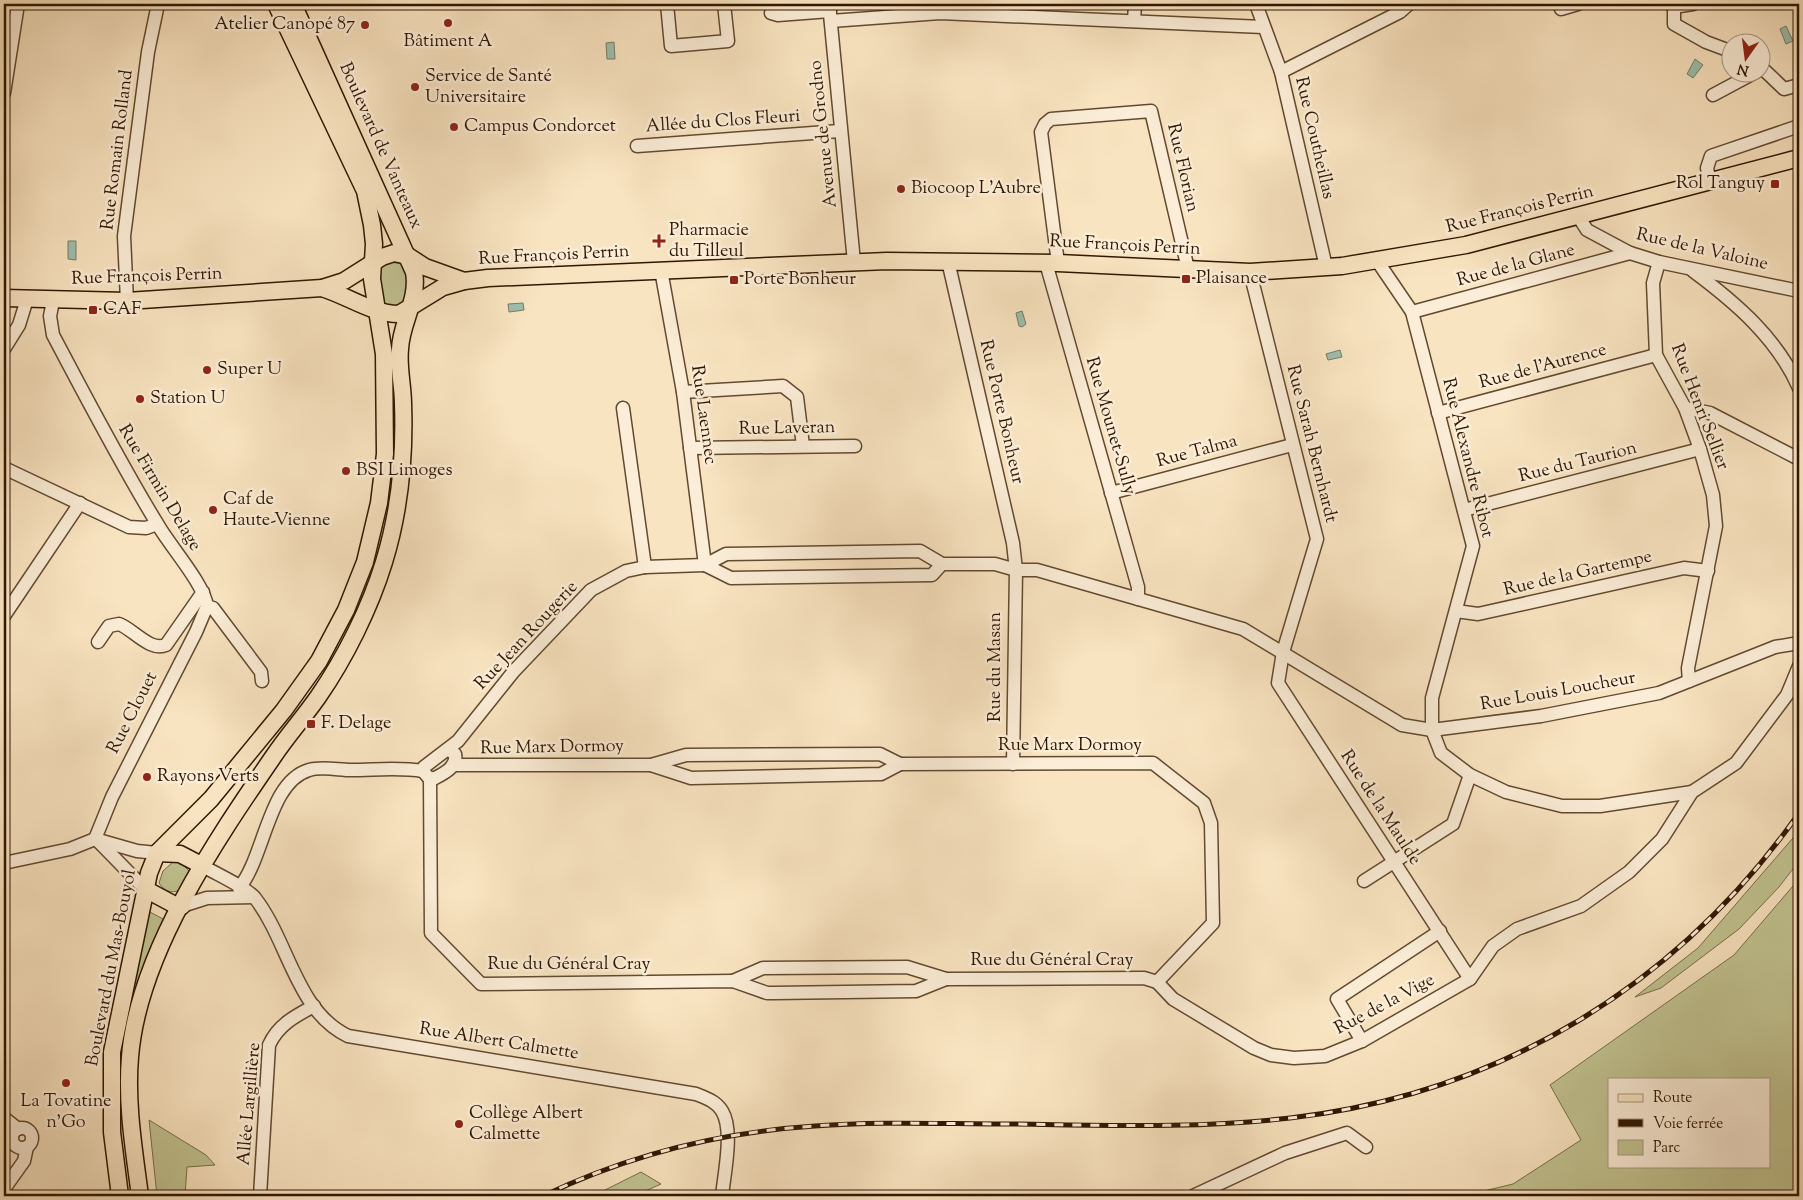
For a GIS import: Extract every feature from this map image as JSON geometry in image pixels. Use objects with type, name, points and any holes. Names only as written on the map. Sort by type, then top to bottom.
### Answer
[{"type":"main road","name":"Boulevard de Vanteaux","points":[[276,4],[365,191],[374,240],[372,266],[377,311]]},
{"type":"main road","name":"Boulevard de Vanteaux","points":[[293,4],[408,256],[414,272],[416,289],[411,308]]},
{"type":"main road","points":[[1772,164],[1799,158]]},
{"type":"main road","name":"Rue François Perrin","points":[[322,288],[344,294],[377,311],[400,314],[443,287],[464,280],[661,270],[854,262],[948,261],[1052,263],[1250,272],[1326,267],[1378,262],[1466,245],[1772,164]]},
{"type":"main road","points":[[1772,164],[1799,164]]},
{"type":"main road","name":"Rue François Perrin","points":[[4,298],[54,301],[127,301],[322,288],[344,281],[372,266],[387,255],[394,253],[408,256],[425,267],[464,280]]},
{"type":"main road","name":"Boulevard du Mas-Bouyol","points":[[140,1196],[130,1123],[130,1056],[140,1002],[177,905],[273,756],[319,696],[338,665],[354,636],[384,564],[402,478],[404,448],[399,351],[402,332],[411,308]]},
{"type":"main road","name":"Boulevard du Mas-Bouyol","points":[[120,1196],[112,1132],[112,1052],[145,889],[157,853],[211,799],[284,710],[320,661],[346,610],[364,562],[373,530],[385,454],[384,354],[377,311]]},
{"type":"main road","name":"Rue Albert Calmette","points":[[157,853],[180,854],[203,866]]},
{"type":"main road","points":[[145,889],[177,905]]},
{"type":"street","points":[[4,93],[9,24],[18,4]]},
{"type":"street","name":"Rue Romain Rolland","points":[[127,301],[124,236],[148,52],[158,4]]},
{"type":"street","points":[[667,4],[671,46],[728,42],[724,4]]},
{"type":"street","points":[[1040,4],[1040,17]]},
{"type":"street","points":[[1134,21],[1135,4]]},
{"type":"street","points":[[1256,4],[1281,72]]},
{"type":"street","name":"Rue Coutheillas","points":[[1326,267],[1281,72],[1400,12],[1410,4]]},
{"type":"street","points":[[1560,4],[1562,9],[1578,4]]},
{"type":"street","points":[[1693,4],[1674,6],[1674,24],[1706,42],[1720,47]]},
{"type":"street","points":[[771,13],[778,15],[939,8],[1040,17],[1263,27]]},
{"type":"street","name":"Avenue de Grodno","points":[[830,12],[840,132],[854,262]]},
{"type":"street","points":[[1770,77],[1784,89],[1799,85]]},
{"type":"street","points":[[1713,95],[1736,82]]},
{"type":"street","name":"Rue Florian","points":[[1052,263],[1041,132],[1045,124],[1052,119],[1151,111],[1188,269]]},
{"type":"street","points":[[1710,181],[1708,162],[1711,156],[1799,126]]},
{"type":"street","name":"Allée du Clos Fleuri","points":[[637,146],[840,132]]},
{"type":"street","name":"Rue de la Valoine","points":[[1578,216],[1587,230],[1630,253],[1659,262],[1799,291]]},
{"type":"street","name":"Rue de la Glane","points":[[1412,312],[1630,253]]},
{"type":"street","name":"Rue Porte Bonheur","points":[[948,261],[1013,543],[1016,570]]},
{"type":"street","name":"Rue Alexandre Ribot","points":[[1378,262],[1412,312],[1473,546],[1432,698],[1432,730]]},
{"type":"street","name":"Rue Henri Sellier","points":[[1659,262],[1653,283],[1656,355],[1685,408],[1700,449],[1713,495],[1716,526],[1688,668],[1689,681]]},
{"type":"street","name":"Rue Mounet-Sully","points":[[1052,263],[1111,492],[1138,587],[1138,599]]},
{"type":"street","points":[[1689,268],[1729,298],[1766,335],[1782,355],[1799,388]]},
{"type":"street","name":"Rue Laennec","points":[[661,270],[683,392],[705,565]]},
{"type":"street","name":"Rue Sarah Bernhardt","points":[[1250,272],[1317,539],[1284,652]]},
{"type":"street","points":[[4,349],[19,325],[27,299]]},
{"type":"street","name":"Rue Firmin Delage","points":[[54,301],[50,316],[54,335],[157,524],[203,592],[207,606],[213,608],[261,672],[262,681]]},
{"type":"street","name":"Rue de l'Aurence","points":[[1438,413],[1656,355]]},
{"type":"street","points":[[683,392],[783,386],[797,397],[802,446]]},
{"type":"street","points":[[623,408],[645,567]]},
{"type":"street","points":[[1685,408],[1710,413],[1799,459]]},
{"type":"street","name":"Rue Talma","points":[[1111,492],[1292,445]]},
{"type":"street","name":"Rue Laveran","points":[[690,448],[855,446]]},
{"type":"street","name":"Rue du Taurion","points":[[1464,510],[1700,449]]},
{"type":"street","points":[[4,468],[137,529],[157,524]]},
{"type":"street","points":[[4,616],[80,503]]},
{"type":"street","name":"Rue Jean Rougerie","points":[[426,772],[449,750],[514,671],[591,590],[626,571],[645,567],[705,565],[726,554],[920,551],[942,564],[932,576],[730,578],[705,565]]},
{"type":"street","points":[[942,564],[994,564],[1016,570]]},
{"type":"street","name":"Rue de la Gartempe","points":[[1456,612],[1478,614],[1684,568],[1708,571]]},
{"type":"street","name":"Rue Louis Loucheur","points":[[1016,570],[1037,570],[1243,629],[1284,652],[1402,725],[1432,730],[1540,716],[1659,693],[1775,647],[1799,643]]},
{"type":"street","name":"Rue du Masan","points":[[1014,764],[1016,570]]},
{"type":"street","points":[[98,642],[109,626],[119,624],[152,645],[159,647],[166,645],[203,592]]},
{"type":"street","name":"Rue Clouet","points":[[95,839],[112,797],[196,632],[207,606]]},
{"type":"street","name":"Rue de la Maulde","points":[[1284,652],[1278,683],[1470,979]]},
{"type":"street","points":[[1470,979],[1493,946],[1517,928],[1581,906],[1629,872],[1662,839],[1692,792],[1736,763],[1787,695],[1799,666]]},
{"type":"street","points":[[1432,730],[1441,753],[1470,776],[1506,792],[1562,806],[1600,806],[1692,792]]},
{"type":"street","points":[[240,888],[250,874],[276,805],[290,780],[310,770],[407,768],[426,772],[433,779],[442,775],[454,765],[455,754],[449,750]]},
{"type":"street","name":"Rue Marx Dormoy","points":[[454,765],[651,765],[686,755],[880,754],[900,764],[1153,763],[1204,803],[1211,823],[1214,923],[1157,982]]},
{"type":"street","name":"Rue Marx Dormoy","points":[[651,765],[691,778],[881,774],[900,764]]},
{"type":"street","name":"Rue du Général Cray","points":[[426,772],[431,932],[481,984],[733,981],[767,993],[916,991],[946,979]]},
{"type":"street","points":[[1364,881],[1396,863],[1452,824],[1470,776]]},
{"type":"street","points":[[4,863],[70,849],[95,839],[137,851],[157,853]]},
{"type":"street","points":[[95,839],[145,889]]},
{"type":"street","name":"Rue Albert Calmette","points":[[203,866],[254,897],[314,1006],[333,1029],[348,1036],[696,1094],[712,1100],[722,1111],[726,1125],[722,1196]]},
{"type":"street","points":[[177,905],[207,898],[254,897]]},
{"type":"street","points":[[1362,1041],[1337,999],[1440,931]]},
{"type":"street","name":"Rue du Général Cray","points":[[733,981],[764,968],[908,967],[946,979],[1144,978],[1157,982]]},
{"type":"street","name":"Rue de la Vige","points":[[1157,982],[1173,999],[1254,1048],[1271,1055],[1294,1058],[1325,1056],[1362,1041],[1470,979]]},
{"type":"street","name":"Allée Largillière","points":[[260,1196],[270,1045],[275,1032],[295,1016],[314,1006]]},
{"type":"street","points":[[4,1118],[18,1129]]},
{"type":"street","points":[[4,1189],[24,1162],[27,1147],[32,1140],[31,1134],[24,1128],[18,1129],[8,1142],[20,1148],[27,1147]]},
{"type":"street","points":[[1194,1196],[1285,1152],[1347,1133],[1366,1146]]},
{"type":"green space","points":[[389,262],[404,264],[408,270],[405,302],[397,307],[384,304],[381,301],[380,269]]},
{"type":"green space","points":[[1799,831],[1799,861],[1779,887],[1739,929],[1661,988],[1635,997],[1698,948]]},
{"type":"green space","points":[[174,861],[179,861],[189,871],[180,890],[171,892],[165,890],[159,883],[163,871]]},
{"type":"green space","points":[[1799,879],[1799,1196],[1463,1196],[1513,1184],[1581,1140],[1550,1085],[1734,955]]},
{"type":"green space","points":[[148,911],[165,920],[151,948],[138,983],[133,982]]},
{"type":"green space","points":[[149,1120],[206,1155],[215,1165],[187,1167],[185,1196],[157,1196]]},
{"type":"green space","points":[[641,1172],[661,1184],[634,1196],[593,1196]]},
{"type":"shaded area","points":[[1786,26],[1793,41],[1786,44],[1780,29]]},
{"type":"shaded area","points":[[614,42],[615,59],[607,59],[606,43]]},
{"type":"shaded area","points":[[1695,59],[1703,65],[1693,78],[1687,74]]},
{"type":"shaded area","points":[[68,241],[76,241],[76,260],[68,259]]},
{"type":"shaded area","points":[[523,303],[524,310],[509,312],[508,304]]},
{"type":"shaded area","points":[[1022,311],[1026,324],[1022,327],[1019,326],[1016,313]]},
{"type":"shaded area","points":[[1340,350],[1342,357],[1328,360],[1326,354]]},
{"type":"railway","points":[[543,1196],[575,1181],[642,1157],[710,1140],[780,1129],[839,1124],[887,1123],[1149,1126],[1220,1124],[1290,1118],[1367,1105],[1441,1084],[1511,1056],[1578,1021],[1640,979],[1698,930],[1751,875],[1799,813]]},
{"type":"place","name":"Bâtiment A","points":[[448,23]]},
{"type":"place","name":"Atelier Canopé 87","points":[[365,25]]},
{"type":"place","name":"Service de Santé Universitaire","points":[[415,87]]},
{"type":"place","name":"Campus Condorcet","points":[[454,127]]},
{"type":"place","name":"Rol Tanguy","points":[[1775,184]]},
{"type":"place","name":"Biocoop L'Aubre","points":[[901,189]]},
{"type":"place","name":"Pharmacie du Tilleul","points":[[659,241]]},
{"type":"place","name":"Plaisance","points":[[1186,279]]},
{"type":"place","name":"Porte Bonheur","points":[[734,280]]},
{"type":"place","name":"CAF","points":[[93,310]]},
{"type":"place","name":"Super U","points":[[207,370]]},
{"type":"place","name":"Station U","points":[[140,399]]},
{"type":"place","name":"BSI Limoges","points":[[346,471]]},
{"type":"place","name":"Caf de Haute-Vienne","points":[[213,510]]},
{"type":"place","name":"F. Delage","points":[[311,724]]},
{"type":"place","name":"Rayons Verts","points":[[147,777]]},
{"type":"place","name":"La Tovatine n'Go","points":[[66,1083]]},
{"type":"place","name":"Collège Albert Calmette","points":[[459,1124]]}]
